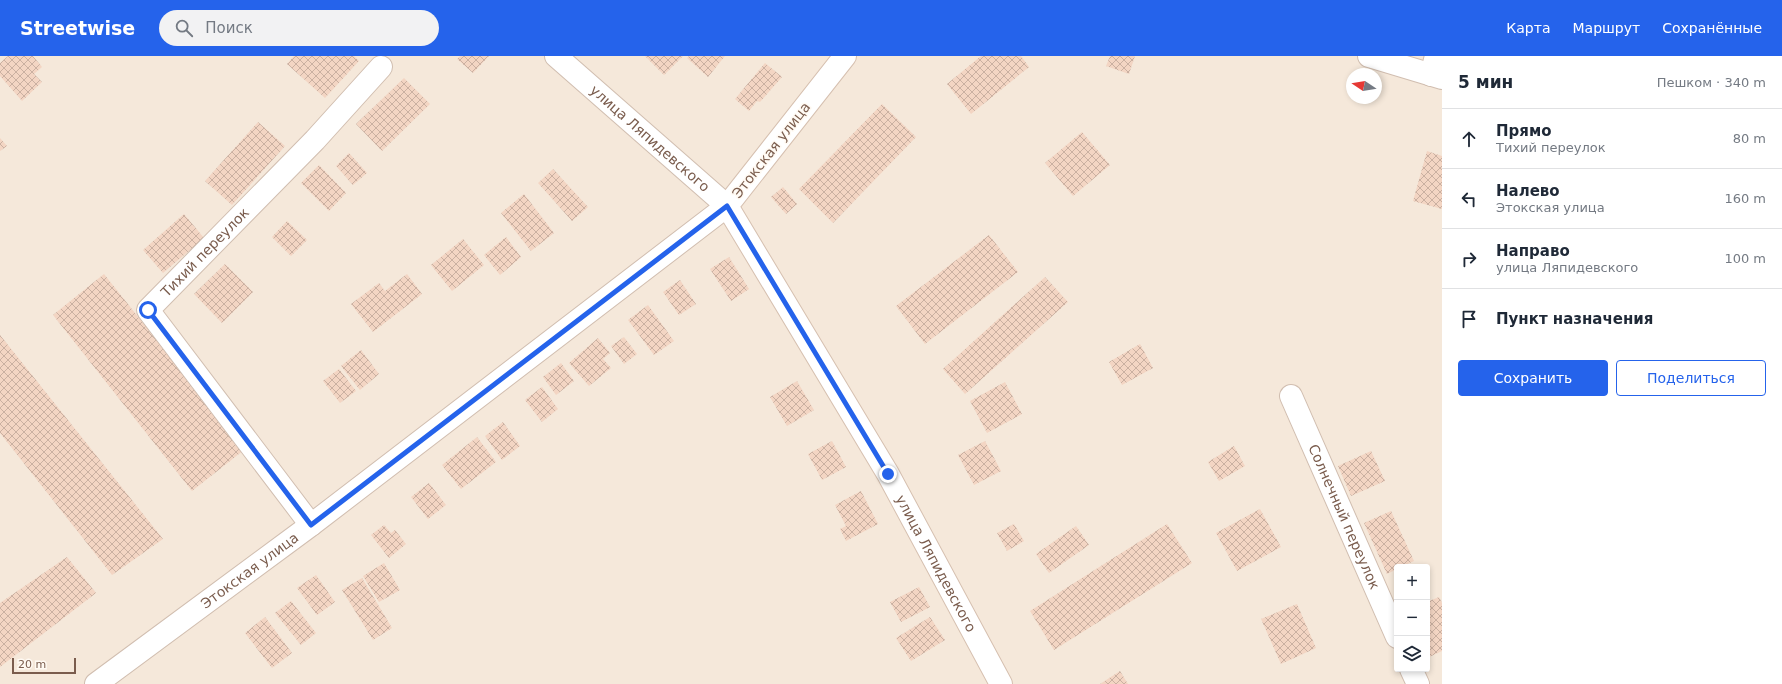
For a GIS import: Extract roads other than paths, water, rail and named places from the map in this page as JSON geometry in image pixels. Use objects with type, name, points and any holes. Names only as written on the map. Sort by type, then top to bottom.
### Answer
[{"type":"street","name":"улица Ляпидевского","points":[[556,56],[727,206],[888,474],[1001,684]]},
{"type":"street","name":"Этокская улица","points":[[96,684],[311,525],[727,206],[845,56]]},
{"type":"street","points":[[1368,56],[1436,70]]},
{"type":"street","name":"Тихий переулок","points":[[311,525],[148,310],[315,140],[381,67]]},
{"type":"street","name":"Солнечный переулок","points":[[1291,396],[1397,636]]},
{"type":"street","points":[[1412,672],[1418,684]]}]
